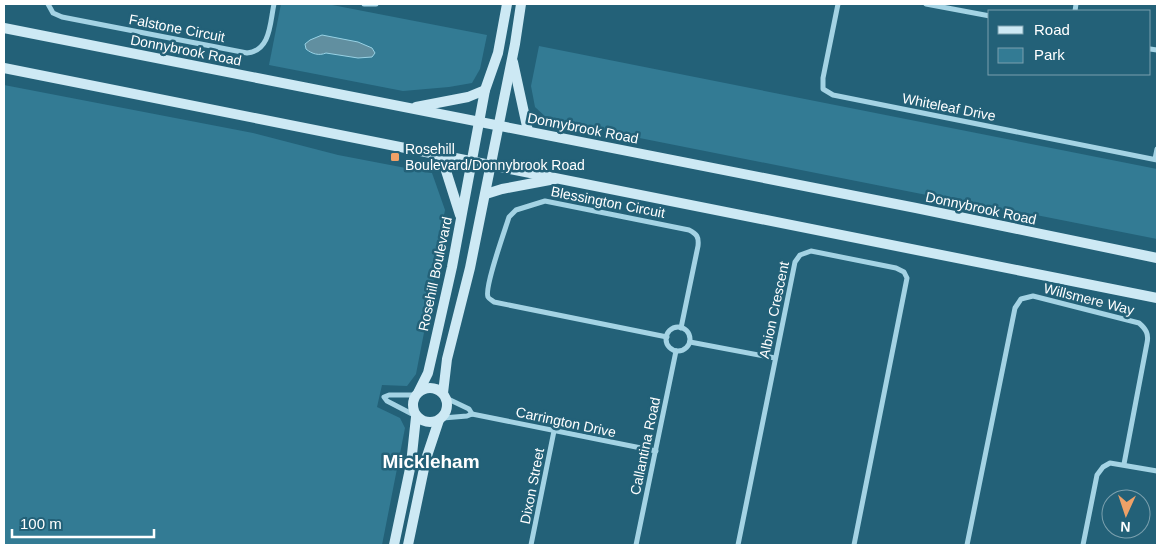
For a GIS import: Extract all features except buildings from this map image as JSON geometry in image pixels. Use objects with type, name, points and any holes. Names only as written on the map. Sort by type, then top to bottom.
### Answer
[{"type":"main road","name":"Rosehill Boulevard","points":[[417,393],[428,373],[452,267],[485,90],[498,53],[507,4]]},
{"type":"main road","name":"Rosehill Boulevard","points":[[445,395],[446,359],[470,268],[486,194],[490,164],[521,4]]},
{"type":"main road","name":"Donnybrook Road","points":[[4,28],[498,125],[1157,258]]},
{"type":"main road","points":[[512,56],[528,131]]},
{"type":"main road","points":[[4,68],[1157,298]]},
{"type":"main road","points":[[410,108],[468,97],[485,90]]},
{"type":"main road","points":[[441,154],[461,219]]},
{"type":"main road","points":[[486,194],[502,189],[560,178]]},
{"type":"main road","points":[[394,545],[411,464],[415,416],[413,406],[417,393],[430,388],[445,395],[446,409],[426,459],[408,545]]},
{"type":"main road","points":[[415,416],[426,422],[441,419]]},
{"type":"street","name":"Falstone Circuit","points":[[48,4],[53,13],[62,17],[247,53],[258,50],[265,42],[274,4]]},
{"type":"street","points":[[364,4],[376,4]]},
{"type":"street","name":"Whiteleaf Drive","points":[[838,4],[823,78],[823,88],[833,95],[1156,159]]},
{"type":"street","points":[[926,4],[988,16]]},
{"type":"street","points":[[960,10],[961,4]]},
{"type":"street","points":[[1156,159],[1157,149]]},
{"type":"street","name":"Blessington Circuit","points":[[667,337],[507,305],[491,300],[488,295],[489,282],[511,213],[545,201],[695,232],[699,240],[681,328]]},
{"type":"street","name":"Albion Crescent","points":[[738,545],[795,262],[803,253],[811,251],[896,268],[906,275],[907,280],[854,545]]},
{"type":"street","name":"Willsmere Way","points":[[967,545],[1015,308],[1021,299],[1033,296],[1139,323],[1145,328],[1148,334],[1147,343],[1124,464]]},
{"type":"street","points":[[681,328],[688,332],[690,342],[684,349],[676,351],[668,345],[667,337],[673,329],[681,328]]},
{"type":"street","points":[[690,342],[775,358]]},
{"type":"street","name":"Callantina Road","points":[[636,545],[676,351]]},
{"type":"street","points":[[415,416],[387,401],[384,397],[417,393]]},
{"type":"street","name":"Carrington Drive","points":[[445,395],[469,409],[472,414]]},
{"type":"street","name":"Carrington Drive","points":[[441,419],[472,414],[656,451]]},
{"type":"street","name":"Dixon Street","points":[[531,545],[554,431]]},
{"type":"street","points":[[1083,545],[1097,475],[1102,467],[1110,463],[1124,464],[1157,471]]},
{"type":"green space","points":[[281,4],[327,4],[487,35],[480,69],[472,83],[403,91],[269,65]]},
{"type":"green space","points":[[539,46],[1157,169],[1157,239],[549,120],[535,107],[531,86]]},
{"type":"green space","points":[[4,85],[253,133],[338,155],[432,173],[445,210],[416,374],[407,386],[382,385],[377,407],[400,418],[405,428],[382,545],[4,545]]},
{"type":"shaded area","points":[[322,35],[358,42],[372,48],[375,53],[372,57],[358,58],[326,53],[316,54],[306,49],[305,44]]},
{"type":"place","name":"Rosehill Boulevard/Donnybrook Road","points":[[395,157]]},
{"type":"district","name":"Mickleham","points":[[431,461]]}]
